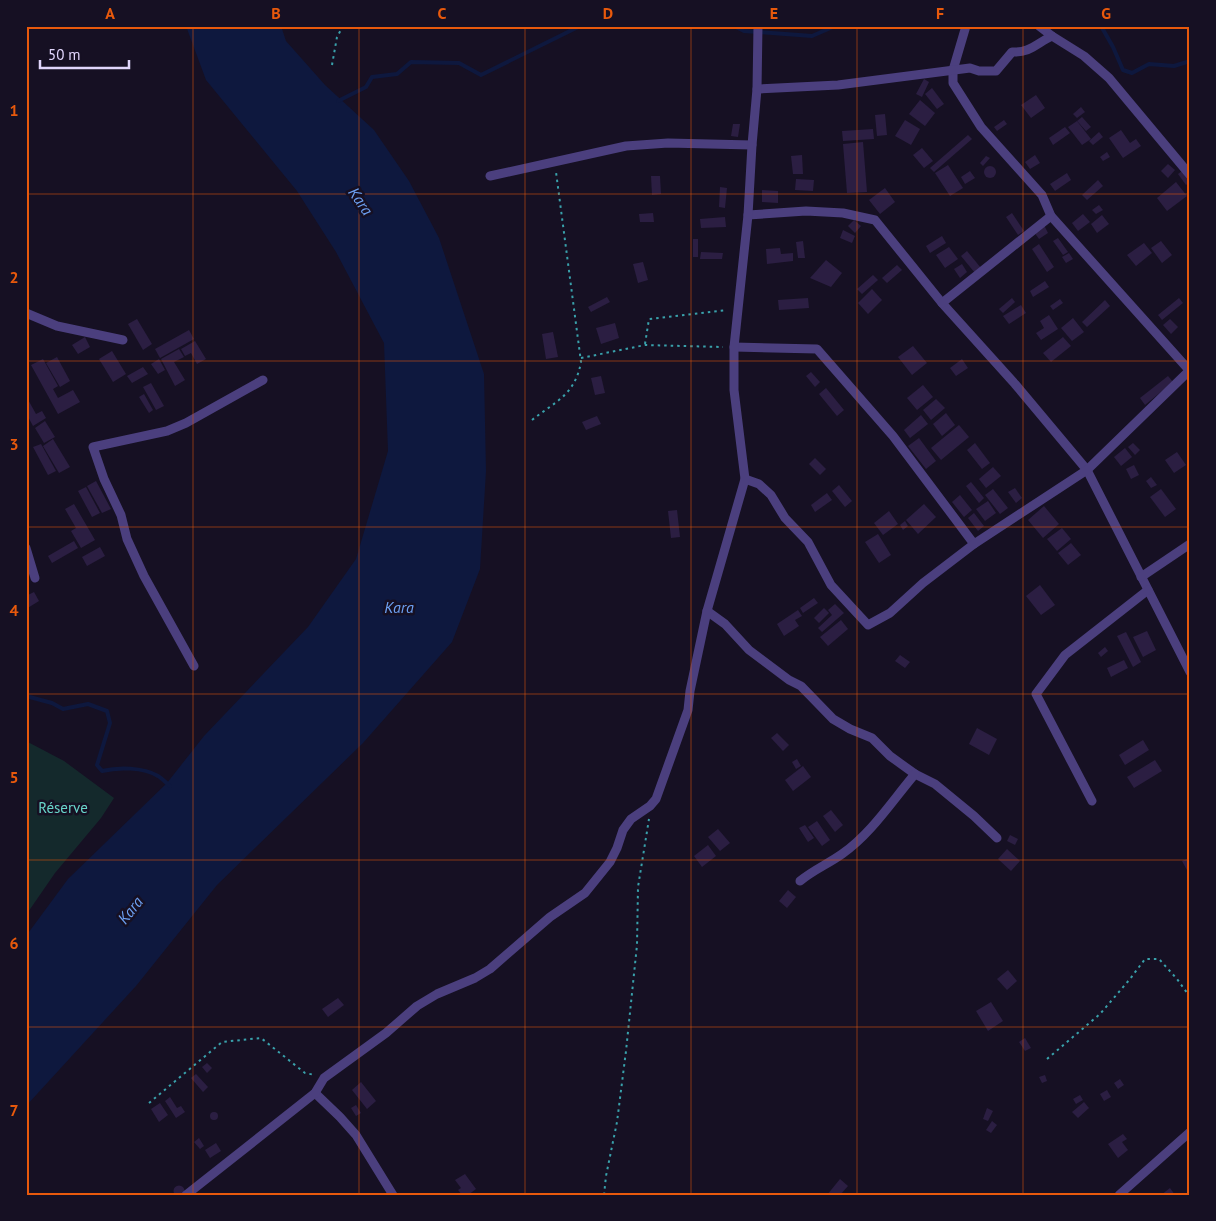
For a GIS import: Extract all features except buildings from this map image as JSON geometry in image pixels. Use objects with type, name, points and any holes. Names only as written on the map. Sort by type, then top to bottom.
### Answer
[{"type":"street","points":[[186,1195],[315,1093],[324,1078],[386,1033],[417,1006],[437,994],[475,978],[490,969],[550,918],[585,893],[610,862],[623,830],[631,819],[656,800],[688,710],[690,691],[707,611],[745,478],[734,390],[734,348],[748,215],[757,89],[758,26]]},
{"type":"street","points":[[745,478],[759,484],[771,495],[785,518],[808,542],[831,585],[868,625],[890,613],[923,583],[974,544],[1087,470],[1190,370],[1051,216],[1042,194],[981,127],[953,83],[953,70],[966,26]]},
{"type":"street","points":[[1039,26],[1084,56],[1109,78],[1190,175]]},
{"type":"street","points":[[757,89],[838,85],[970,68],[979,71],[996,71],[1012,52],[1032,49],[1052,36]]},
{"type":"street","points":[[490,176],[626,146],[668,144],[752,145]]},
{"type":"street","points":[[748,215],[806,211],[843,213],[875,220],[942,304],[1015,384],[1087,470],[1190,672]]},
{"type":"street","points":[[942,304],[1051,216]]},
{"type":"street","points":[[26,314],[57,326],[123,340]]},
{"type":"street","points":[[734,348],[818,349],[893,436],[974,544]]},
{"type":"street","points":[[194,666],[144,576],[127,539],[121,515],[104,479],[93,447],[167,431],[186,424],[263,380]]},
{"type":"street","points":[[1141,577],[1190,544]]},
{"type":"street","points":[[26,548],[35,578]]},
{"type":"street","points":[[1092,801],[1036,694],[1065,655],[1148,590]]},
{"type":"street","points":[[707,611],[725,624],[749,650],[789,680],[801,686],[833,719],[850,729],[872,738],[890,756],[915,774],[934,784],[974,816],[997,838]]},
{"type":"street","points":[[800,881],[811,872],[842,854],[866,834],[915,774]]},
{"type":"street","points":[[315,1093],[356,1135],[393,1195]]},
{"type":"street","points":[[1119,1195],[1190,1132]]},
{"type":"path","points":[[332,65],[337,38],[343,26]]},
{"type":"path","points":[[532,420],[546,408],[565,397],[580,372],[581,358],[555,162]]},
{"type":"path","points":[[645,345],[649,319],[739,309]]},
{"type":"path","points":[[581,358],[645,345],[734,348]]},
{"type":"path","points":[[604,1195],[617,1122],[626,1051],[636,945],[638,887],[650,806]]},
{"type":"path","points":[[1047,1059],[1100,1014],[1145,959],[1158,959],[1177,979],[1190,998]]},
{"type":"path","points":[[149,1104],[222,1042],[262,1038],[305,1073],[324,1078]]},
{"type":"green space","name":"Réserve","points":[[26,741],[64,761],[114,798],[101,818],[55,873],[26,915]]},
{"type":"water","name":"Kara","points":[[186,26],[281,26],[286,41],[325,85],[374,130],[409,181],[439,238],[484,374],[486,471],[480,569],[452,642],[363,743],[217,885],[136,986],[26,1106],[26,936],[68,879],[167,783],[204,736],[308,627],[356,559],[388,451],[384,343],[336,252],[297,191],[206,80]]},
{"type":"waterway","points":[[338,101],[366,87],[372,77],[397,74],[411,62],[459,63],[481,75],[578,27],[587,26]]},
{"type":"waterway","points":[[734,26],[744,31],[812,36],[835,26]]},
{"type":"waterway","points":[[1101,26],[1123,70],[1132,73],[1149,64],[1174,66],[1190,61]]},
{"type":"waterway","points":[[26,696],[52,703],[63,709],[88,704],[107,711],[110,723],[97,765],[102,771],[123,768],[138,769],[160,777],[170,786]]}]
